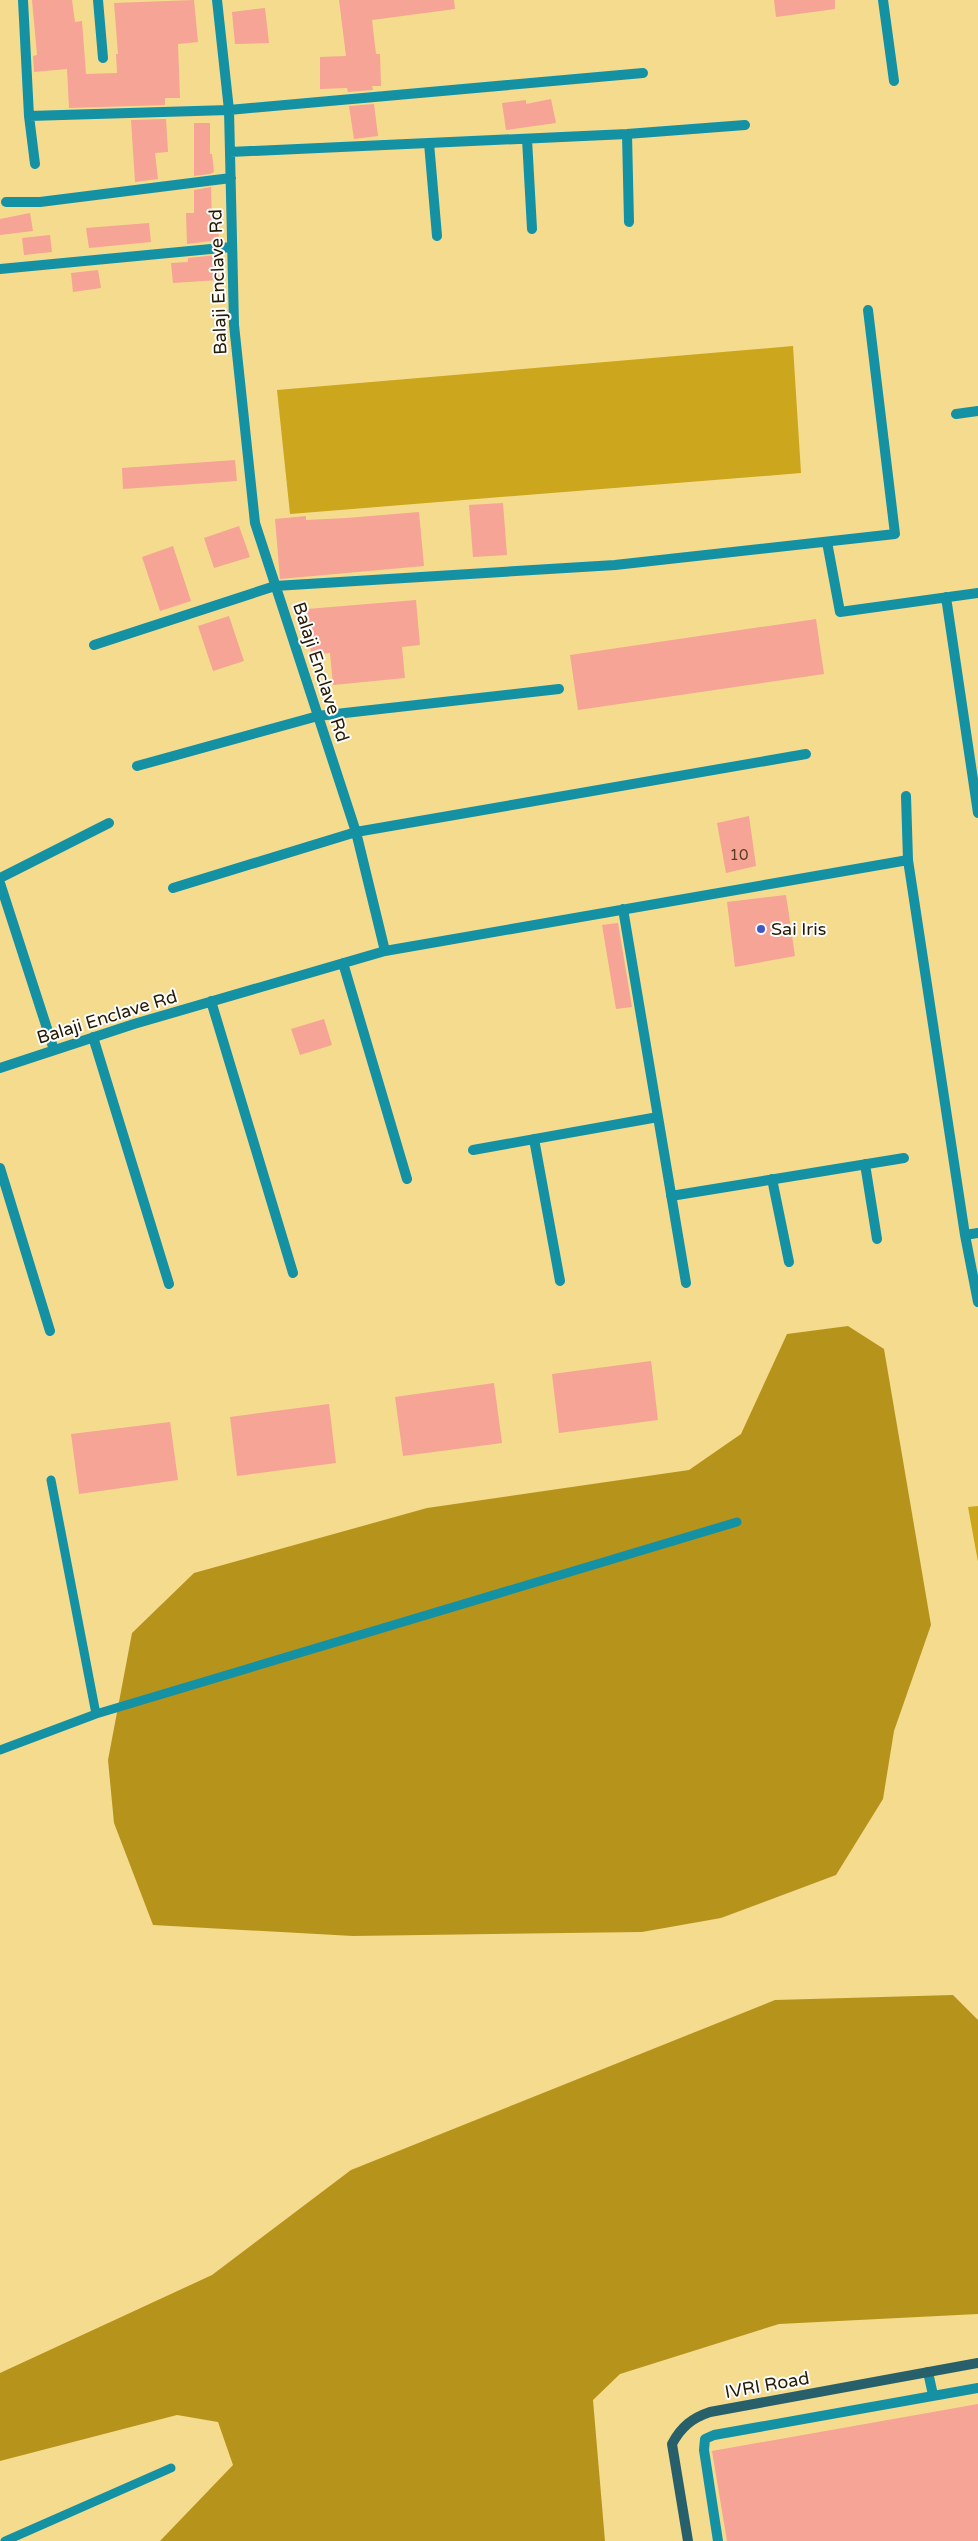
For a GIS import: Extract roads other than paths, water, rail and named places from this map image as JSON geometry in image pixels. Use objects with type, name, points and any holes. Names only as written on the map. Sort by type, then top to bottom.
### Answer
[{"type":"main road","name":"IVRI Road","points":[[688,2541],[672,2444],[677,2435],[692,2420],[710,2412],[978,2363]]},
{"type":"street","points":[[22,0],[29,116],[35,164]]},
{"type":"street","points":[[98,0],[103,58]]},
{"type":"street","name":"Balaji Enclave Rd","points":[[0,1067],[93,1037],[385,950],[356,832],[255,523],[234,325],[229,110],[217,0]]},
{"type":"street","points":[[883,0],[894,81]]},
{"type":"street","points":[[29,116],[229,110],[644,72]]},
{"type":"street","points":[[230,152],[627,134],[745,125]]},
{"type":"street","points":[[627,134],[629,222]]},
{"type":"street","points":[[527,139],[532,229]]},
{"type":"street","points":[[430,143],[437,236]]},
{"type":"street","points":[[6,202],[40,202],[231,178]]},
{"type":"street","points":[[0,269],[232,247]]},
{"type":"street","points":[[94,644],[275,586],[615,566],[895,534],[868,310]]},
{"type":"street","points":[[956,414],[978,411]]},
{"type":"street","points":[[827,542],[840,612],[978,593]]},
{"type":"street","points":[[946,597],[978,813]]},
{"type":"street","points":[[137,766],[318,716],[559,689]]},
{"type":"street","points":[[173,888],[356,832],[806,754]]},
{"type":"street","points":[[906,796],[908,860],[965,1235],[978,1302]]},
{"type":"street","points":[[0,878],[110,823]]},
{"type":"street","points":[[385,950],[908,860]]},
{"type":"street","points":[[0,883],[54,1050]]},
{"type":"street","points":[[623,909],[686,1283]]},
{"type":"street","points":[[344,963],[407,1178]]},
{"type":"street","points":[[211,1002],[293,1273]]},
{"type":"street","points":[[93,1037],[169,1284]]},
{"type":"street","points":[[473,1150],[658,1117]]},
{"type":"street","points":[[534,1139],[560,1281]]},
{"type":"street","points":[[671,1196],[904,1158]]},
{"type":"street","points":[[865,1164],[878,1239]]},
{"type":"street","points":[[0,1168],[50,1331]]},
{"type":"street","points":[[772,1180],[789,1262]]},
{"type":"street","points":[[965,1235],[978,1232]]},
{"type":"street","points":[[928,2372],[933,2395]]},
{"type":"street","points":[[718,2541],[704,2450],[705,2439],[714,2435],[978,2388]]},
{"type":"lane","points":[[51,1480],[96,1714]]},
{"type":"lane","points":[[0,1750],[96,1714],[737,1522]]},
{"type":"lane","points":[[5,2541],[171,2468]]},
{"type":"place","name":"Sai Iris","points":[[761,929]]}]
